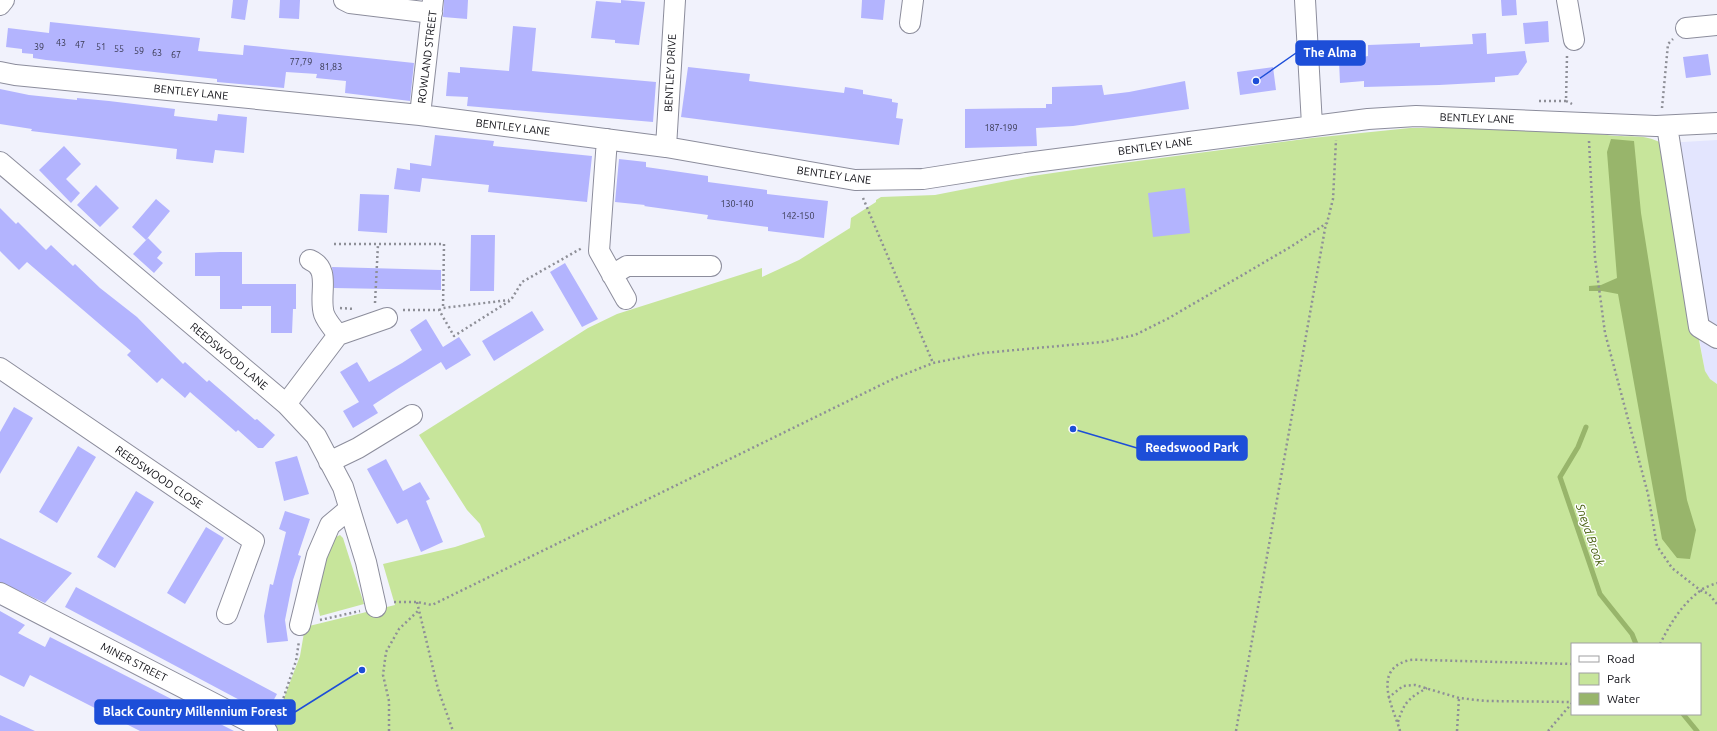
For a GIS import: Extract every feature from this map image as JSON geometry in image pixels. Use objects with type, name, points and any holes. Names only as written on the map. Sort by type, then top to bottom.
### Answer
[{"type":"street","points":[[0,5],[4,0]]},
{"type":"street","points":[[344,0],[350,3],[433,7]]},
{"type":"street","name":"BENTLEY DRIVE","points":[[666,147],[675,0]]},
{"type":"street","points":[[910,23],[913,0]]},
{"type":"street","points":[[1305,0],[1312,125]]},
{"type":"street","points":[[1567,0],[1574,40]]},
{"type":"street","name":"ROWLAND STREET","points":[[420,115],[433,7]]},
{"type":"street","points":[[1686,28],[1717,25]]},
{"type":"street","name":"BENTLEY LANE","points":[[0,72],[15,75],[420,115],[666,147],[855,180],[923,179],[1026,163],[1312,125],[1416,116],[1602,125],[1661,126],[1717,123]]},
{"type":"street","points":[[1661,126],[1699,327],[1717,338]]},
{"type":"street","points":[[607,139],[598,251],[626,299]]},
{"type":"street","name":"REEDSWOOD LANE","points":[[0,162],[286,404],[316,436],[343,487],[366,562],[376,607]]},
{"type":"street","points":[[310,260],[318,263],[322,270],[324,313],[338,335]]},
{"type":"street","points":[[612,275],[627,266],[711,266]]},
{"type":"street","points":[[286,404],[338,335],[381,313]]},
{"type":"street","name":"REEDSWOOD CLOSE","points":[[0,368],[254,542],[227,614]]},
{"type":"street","points":[[330,462],[358,448],[412,415]]},
{"type":"street","points":[[300,625],[317,555],[330,525],[349,509]]},
{"type":"street","name":"MINER STREET","points":[[0,593],[271,725]]},
{"type":"path","points":[[1661,126],[1668,44],[1686,28]]},
{"type":"path","points":[[1573,123],[1572,104],[1566,101],[1567,54],[1574,40]]},
{"type":"path","points":[[1236,731],[1327,222],[1333,199],[1337,122]]},
{"type":"path","points":[[1588,142],[1590,200],[1604,333],[1648,494],[1657,546],[1672,568],[1700,590],[1709,594],[1717,604]]},
{"type":"path","points":[[855,180],[933,363]]},
{"type":"path","points":[[271,725],[296,661],[300,625],[394,602],[417,602],[432,605],[893,379],[933,363],[983,353],[1102,342],[1136,335],[1169,318],[1292,246],[1327,222]]},
{"type":"path","points":[[439,310],[454,336],[511,300],[522,282],[590,243],[599,243]]},
{"type":"path","points":[[334,244],[444,244],[443,308]]},
{"type":"path","points":[[378,244],[381,313],[388,310],[439,310],[443,308],[511,300]]},
{"type":"path","points":[[1660,643],[1671,622],[1700,590],[1717,582]]},
{"type":"path","points":[[417,602],[438,689],[453,731]]},
{"type":"path","points":[[389,731],[389,701],[382,675],[386,652],[399,629],[419,611]]},
{"type":"path","points":[[1400,731],[1388,698],[1388,682],[1392,670],[1406,661],[1425,660],[1571,664]]},
{"type":"path","points":[[1388,698],[1403,686],[1415,685],[1427,687],[1459,698],[1486,701],[1571,702]]},
{"type":"path","points":[[1398,723],[1402,707],[1410,698],[1427,687]]},
{"type":"path","points":[[1457,731],[1459,698]]},
{"type":"path","points":[[1548,731],[1571,703]]},
{"type":"shaded area","points":[[1717,140],[1717,384],[1710,379],[1705,372],[1666,143]]},
{"type":"green space","points":[[1410,128],[1509,128],[1558,130],[1614,136],[1641,137],[1661,143],[1705,371],[1710,379],[1717,384],[1717,731],[277,731],[276,719],[300,656],[305,627],[395,605],[383,564],[455,547],[485,537],[480,524],[467,510],[419,435],[588,328],[617,314],[762,268],[762,277],[799,260],[850,228],[851,218],[876,202],[876,200],[881,197],[935,195],[1032,176],[1312,138]]},
{"type":"green space","points":[[340,535],[343,538],[364,604],[320,616],[315,592],[316,583],[336,537]]},
{"type":"water","points":[[1611,139],[1634,141],[1641,213],[1662,345],[1687,500],[1696,530],[1690,559],[1677,558],[1662,539],[1618,294],[1602,291],[1589,291],[1589,286],[1601,285],[1617,278],[1607,152]]},
{"type":"building","points":[[233,0],[248,0],[245,20],[231,18]]},
{"type":"building","points":[[280,0],[300,0],[299,19],[279,18]]},
{"type":"building","points":[[444,0],[468,0],[467,19],[443,17]]},
{"type":"building","points":[[621,0],[645,2],[639,45],[615,43],[615,40],[591,38],[596,1],[621,3]]},
{"type":"building","points":[[862,0],[885,0],[883,20],[861,18]]},
{"type":"building","points":[[1501,0],[1516,0],[1517,15],[1502,16]]},
{"type":"building","points":[[1548,21],[1549,42],[1525,44],[1523,23]]},
{"type":"building","points":[[50,22],[200,38],[198,51],[243,55],[244,45],[414,63],[410,101],[345,93],[346,81],[316,78],[317,74],[286,72],[284,88],[217,82],[217,79],[46,60],[33,58],[33,54],[22,53],[22,49],[6,47],[8,28],[49,33]]},
{"type":"building","points":[[513,26],[536,28],[532,71],[656,82],[653,122],[467,106],[468,97],[446,96],[448,72],[460,73],[460,67],[509,71]]},
{"type":"building","points":[[1486,33],[1487,54],[1525,51],[1527,62],[1518,75],[1495,77],[1495,82],[1439,85],[1364,87],[1364,81],[1340,83],[1339,61],[1363,59],[1363,57],[1368,56],[1368,45],[1420,43],[1420,47],[1473,44],[1472,34]]},
{"type":"building","points":[[1708,54],[1711,75],[1686,78],[1683,57]]},
{"type":"building","points":[[688,67],[750,74],[749,81],[844,93],[845,87],[863,90],[863,94],[892,99],[892,102],[898,103],[896,118],[903,119],[899,145],[681,117]]},
{"type":"building","points":[[1273,67],[1276,90],[1240,95],[1237,72]]},
{"type":"building","points":[[1185,81],[1189,109],[1073,126],[1036,128],[1037,146],[965,148],[965,109],[1046,108],[1046,104],[1052,104],[1052,87],[1102,85],[1104,95],[1129,92]]},
{"type":"building","points":[[0,89],[29,95],[77,100],[77,98],[109,101],[175,109],[174,116],[217,121],[218,114],[247,117],[244,153],[215,150],[213,163],[176,159],[177,149],[31,131],[32,129],[0,124]]},
{"type":"building","points":[[435,135],[494,141],[493,146],[592,156],[587,202],[488,192],[489,185],[422,178],[420,192],[394,189],[397,168],[410,170],[410,163],[431,166]]},
{"type":"building","points":[[64,146],[81,164],[66,179],[80,193],[71,203],[39,170]]},
{"type":"building","points":[[619,159],[646,162],[646,167],[708,176],[708,182],[767,190],[767,194],[828,201],[824,238],[768,231],[768,227],[707,219],[708,215],[615,202]]},
{"type":"building","points":[[96,185],[119,208],[100,227],[77,205]]},
{"type":"building","points":[[1185,188],[1190,233],[1153,237],[1148,193]]},
{"type":"building","points":[[360,194],[389,195],[387,233],[358,231]]},
{"type":"building","points":[[156,199],[170,211],[146,240],[132,227]]},
{"type":"building","points":[[0,208],[16,224],[18,222],[46,250],[51,245],[73,266],[75,264],[100,288],[137,317],[183,364],[185,362],[207,382],[209,380],[255,420],[257,419],[275,435],[263,448],[258,448],[238,430],[236,432],[190,392],[185,398],[162,378],[157,383],[127,355],[131,351],[27,262],[19,270],[0,251]]},
{"type":"building","points":[[471,235],[495,235],[494,291],[470,291]]},
{"type":"building","points":[[148,238],[162,252],[157,258],[163,263],[154,273],[133,254]]},
{"type":"building","points":[[242,252],[242,284],[296,284],[296,309],[293,309],[292,333],[271,333],[271,306],[242,306],[242,309],[220,309],[220,276],[195,276],[195,253]]},
{"type":"building","points":[[565,263],[598,319],[582,327],[550,272]]},
{"type":"building","points":[[332,267],[441,270],[441,290],[334,288]]},
{"type":"building","points":[[532,311],[544,330],[494,361],[482,341]]},
{"type":"building","points":[[426,319],[443,347],[459,337],[471,355],[446,370],[441,362],[373,405],[378,413],[353,428],[343,411],[359,402],[340,372],[357,362],[369,382],[402,363],[422,350],[410,330]]},
{"type":"building","points":[[14,407],[33,418],[0,474],[0,432]]},
{"type":"building","points":[[78,446],[96,457],[57,523],[39,512]]},
{"type":"building","points":[[297,456],[309,494],[284,501],[275,462]]},
{"type":"building","points":[[386,459],[403,491],[420,482],[430,499],[426,501],[443,542],[421,552],[407,519],[397,524],[367,469]]},
{"type":"building","points":[[136,491],[154,502],[115,568],[97,557]]},
{"type":"building","points":[[285,511],[310,519],[298,555],[301,556],[293,580],[285,620],[288,641],[267,643],[264,616],[270,584],[273,585],[286,532],[279,529]]},
{"type":"building","points":[[206,527],[224,538],[185,604],[167,593]]},
{"type":"building","points":[[0,538],[72,573],[45,603],[0,582]]},
{"type":"building","points":[[76,587],[277,694],[266,714],[65,607]]},
{"type":"building","points":[[0,611],[25,625],[18,633],[45,647],[50,637],[234,731],[140,731],[30,675],[24,687],[0,675]]},
{"type":"building","points":[[0,715],[35,731],[0,731]]},
{"type":"waterway","name":"Sneyd Brook","points":[[1586,427],[1578,447],[1560,477],[1600,594],[1632,634],[1636,643]]},
{"type":"waterway","name":"Sneyd Brook","points":[[1684,715],[1697,731]]},
{"type":"place","name":"The Alma","points":[[1256,81]]},
{"type":"place","name":"Reedswood Park","points":[[1073,429]]},
{"type":"place","name":"Black Country Millennium Forest","points":[[362,670]]}]
